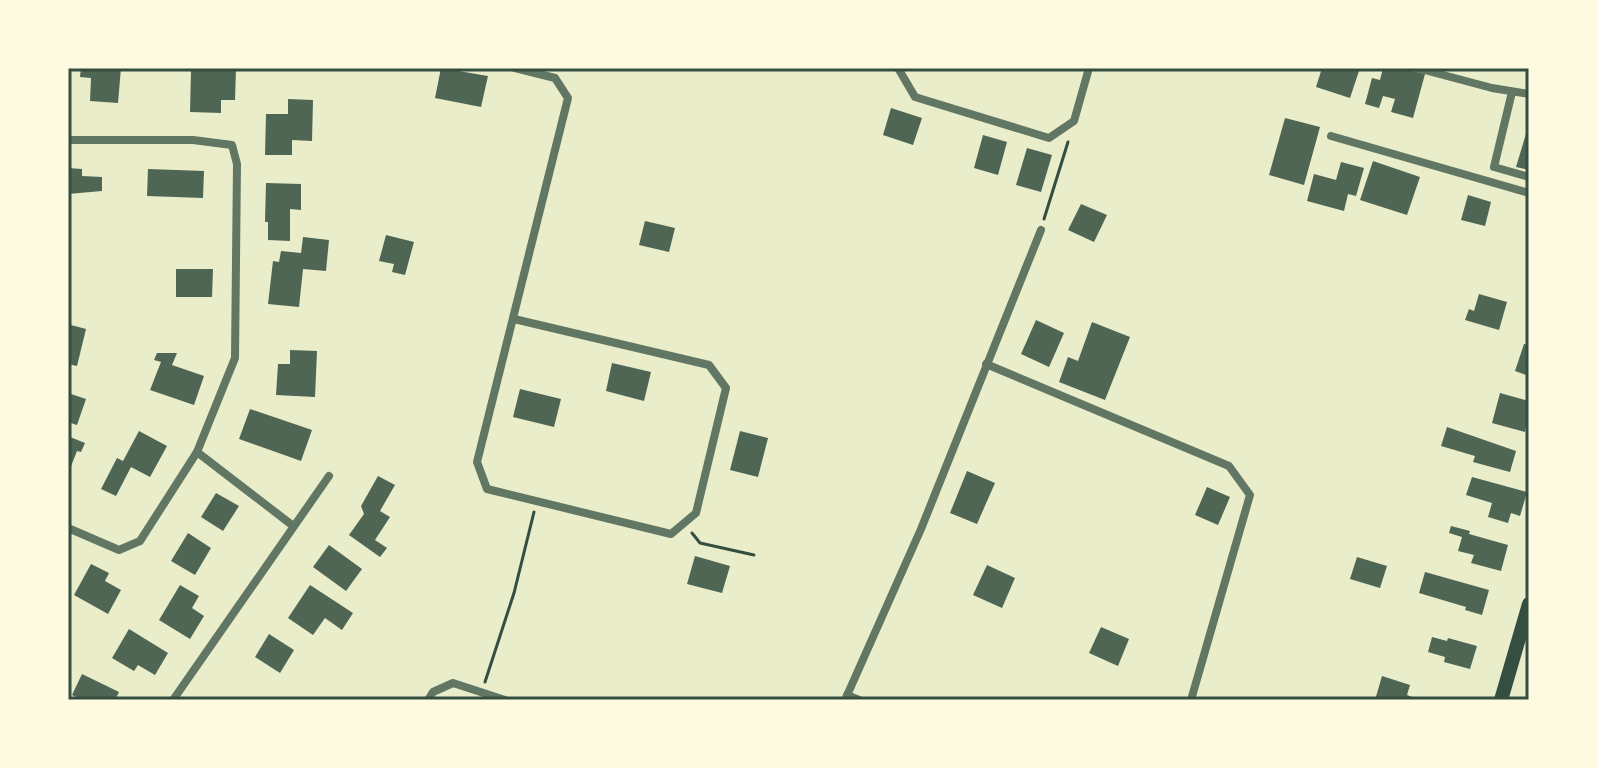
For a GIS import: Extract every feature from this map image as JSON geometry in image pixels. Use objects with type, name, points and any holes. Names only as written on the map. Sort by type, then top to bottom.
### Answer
[{"type":"main road","points":[[1503,698],[1529,604]]},
{"type":"street","points":[[514,319],[709,365],[726,388],[696,513],[671,534],[487,489],[477,462],[568,98],[555,78],[515,68]]},
{"type":"street","points":[[898,68],[915,97],[1049,138],[1074,121],[1089,68]]},
{"type":"street","points":[[1417,68],[1529,94]]},
{"type":"street","points":[[1512,92],[1494,167],[1529,177]]},
{"type":"street","points":[[1331,136],[1529,193]]},
{"type":"street","points":[[68,140],[193,140],[232,145],[237,164],[235,358],[197,452],[140,541],[119,550],[68,528]]},
{"type":"street","points":[[859,700],[846,698],[921,529],[1041,230]]},
{"type":"street","points":[[986,364],[1229,466],[1250,495],[1191,700]]},
{"type":"street","points":[[197,452],[292,525]]},
{"type":"street","points":[[173,700],[329,476]]},
{"type":"street","points":[[428,700],[433,692],[453,683],[505,700]]},
{"type":"path","points":[[1041,230],[1074,121]]},
{"type":"path","points":[[482,693],[514,593],[537,501]]},
{"type":"path","points":[[684,523],[700,543],[754,555]]},
{"type":"building","points":[[81,68],[121,68],[118,103],[90,101],[91,78],[80,77]]},
{"type":"building","points":[[215,68],[236,69],[235,100],[221,100],[221,113],[190,112],[191,71],[215,71]]},
{"type":"building","points":[[441,68],[488,76],[481,107],[435,98]]},
{"type":"building","points":[[1322,68],[1360,68],[1350,98],[1316,87]]},
{"type":"building","points":[[1383,68],[1402,68],[1425,74],[1413,118],[1391,112],[1395,99],[1383,96],[1379,108],[1365,104],[1372,78],[1380,80]]},
{"type":"building","points":[[288,99],[313,100],[312,141],[292,140],[292,155],[265,155],[266,114],[288,114]]},
{"type":"building","points":[[891,108],[922,118],[913,145],[883,135]]},
{"type":"building","points":[[1285,118],[1320,127],[1304,185],[1269,175]]},
{"type":"building","points":[[1529,127],[1529,170],[1516,167]]},
{"type":"building","points":[[983,135],[1007,142],[998,175],[974,168]]},
{"type":"building","points":[[1027,148],[1052,155],[1041,192],[1016,185]]},
{"type":"building","points":[[1373,161],[1420,177],[1407,215],[1360,200]]},
{"type":"building","points":[[1341,162],[1364,168],[1356,196],[1348,194],[1344,211],[1307,201],[1314,174],[1336,180]]},
{"type":"building","points":[[68,168],[82,169],[82,176],[102,177],[102,191],[68,194]]},
{"type":"building","points":[[148,169],[204,171],[203,198],[147,196]]},
{"type":"building","points":[[266,183],[301,184],[301,210],[290,209],[290,241],[268,240]]},
{"type":"building","points":[[1468,195],[1491,202],[1485,226],[1461,220]]},
{"type":"building","points":[[1081,204],[1107,215],[1094,242],[1068,230]]},
{"type":"building","points":[[645,221],[675,228],[669,252],[639,245]]},
{"type":"building","points":[[386,235],[414,242],[405,275],[392,272],[394,264],[379,261]]},
{"type":"building","points":[[303,237],[329,240],[326,271],[303,269],[299,307],[268,304],[273,261],[279,262],[281,251],[301,253]]},
{"type":"building","points":[[176,269],[213,269],[212,297],[176,297]]},
{"type":"building","points":[[1479,294],[1507,302],[1499,330],[1465,320],[1469,309],[1474,311]]},
{"type":"building","points":[[1036,320],[1064,333],[1049,367],[1021,354]]},
{"type":"building","points":[[1092,322],[1130,337],[1105,400],[1059,382],[1068,357],[1078,361]]},
{"type":"building","points":[[71,325],[86,329],[77,366],[68,364]]},
{"type":"building","points":[[1524,344],[1529,345],[1529,376],[1515,371]]},
{"type":"building","points":[[290,350],[317,351],[315,397],[276,395],[278,364],[290,364]]},
{"type":"building","points":[[157,353],[177,353],[172,365],[204,376],[194,405],[150,390],[161,362],[154,360]]},
{"type":"building","points":[[612,363],[651,372],[644,401],[606,391]]},
{"type":"building","points":[[520,389],[561,399],[554,427],[513,417]]},
{"type":"building","points":[[68,393],[86,399],[77,425],[68,422]]},
{"type":"building","points":[[1500,393],[1529,401],[1529,428],[1526,427],[1525,432],[1492,423]]},
{"type":"building","points":[[250,409],[312,430],[301,461],[239,439]]},
{"type":"building","points":[[1447,427],[1516,451],[1510,472],[1473,462],[1475,456],[1441,446]]},
{"type":"building","points":[[139,431],[167,446],[150,477],[131,467],[116,496],[101,489],[117,458],[123,461]]},
{"type":"building","points":[[740,431],[768,438],[758,477],[730,470]]},
{"type":"building","points":[[70,437],[85,443],[81,452],[77,451],[68,474]]},
{"type":"building","points":[[967,471],[995,483],[977,524],[950,513]]},
{"type":"building","points":[[378,476],[395,485],[380,511],[390,517],[375,540],[387,548],[380,557],[349,535],[364,514],[361,506]]},
{"type":"building","points":[[1472,477],[1527,492],[1520,516],[1511,513],[1508,523],[1488,517],[1492,503],[1466,495]]},
{"type":"building","points":[[1207,487],[1230,497],[1218,525],[1195,515]]},
{"type":"building","points":[[216,493],[239,506],[223,531],[201,517]]},
{"type":"building","points":[[1451,526],[1508,545],[1501,571],[1471,563],[1474,555],[1458,551],[1462,537],[1449,533]]},
{"type":"building","points":[[188,533],[211,548],[195,575],[171,561]]},
{"type":"building","points":[[329,545],[362,569],[346,591],[313,567]]},
{"type":"building","points":[[695,556],[730,566],[722,593],[687,584]]},
{"type":"building","points":[[1357,557],[1387,566],[1380,588],[1350,579]]},
{"type":"building","points":[[91,564],[109,573],[105,581],[121,590],[108,614],[74,595]]},
{"type":"building","points":[[987,565],[1015,578],[1002,608],[973,595]]},
{"type":"building","points":[[1425,572],[1489,590],[1482,615],[1419,593]]},
{"type":"building","points":[[180,585],[199,596],[192,608],[204,616],[190,639],[159,620]]},
{"type":"building","points":[[310,585],[353,613],[342,630],[325,618],[313,635],[288,618]]},
{"type":"building","points":[[1101,627],[1129,639],[1118,666],[1089,653]]},
{"type":"building","points":[[129,629],[168,653],[155,675],[138,665],[134,671],[112,658]]},
{"type":"building","points":[[269,634],[294,650],[280,673],[255,657]]},
{"type":"building","points":[[1432,637],[1477,646],[1470,669],[1444,662],[1445,657],[1428,652]]},
{"type":"building","points":[[82,674],[119,692],[115,700],[83,700],[72,695]]},
{"type":"building","points":[[1382,676],[1410,685],[1407,695],[1420,700],[1375,700]]}]
